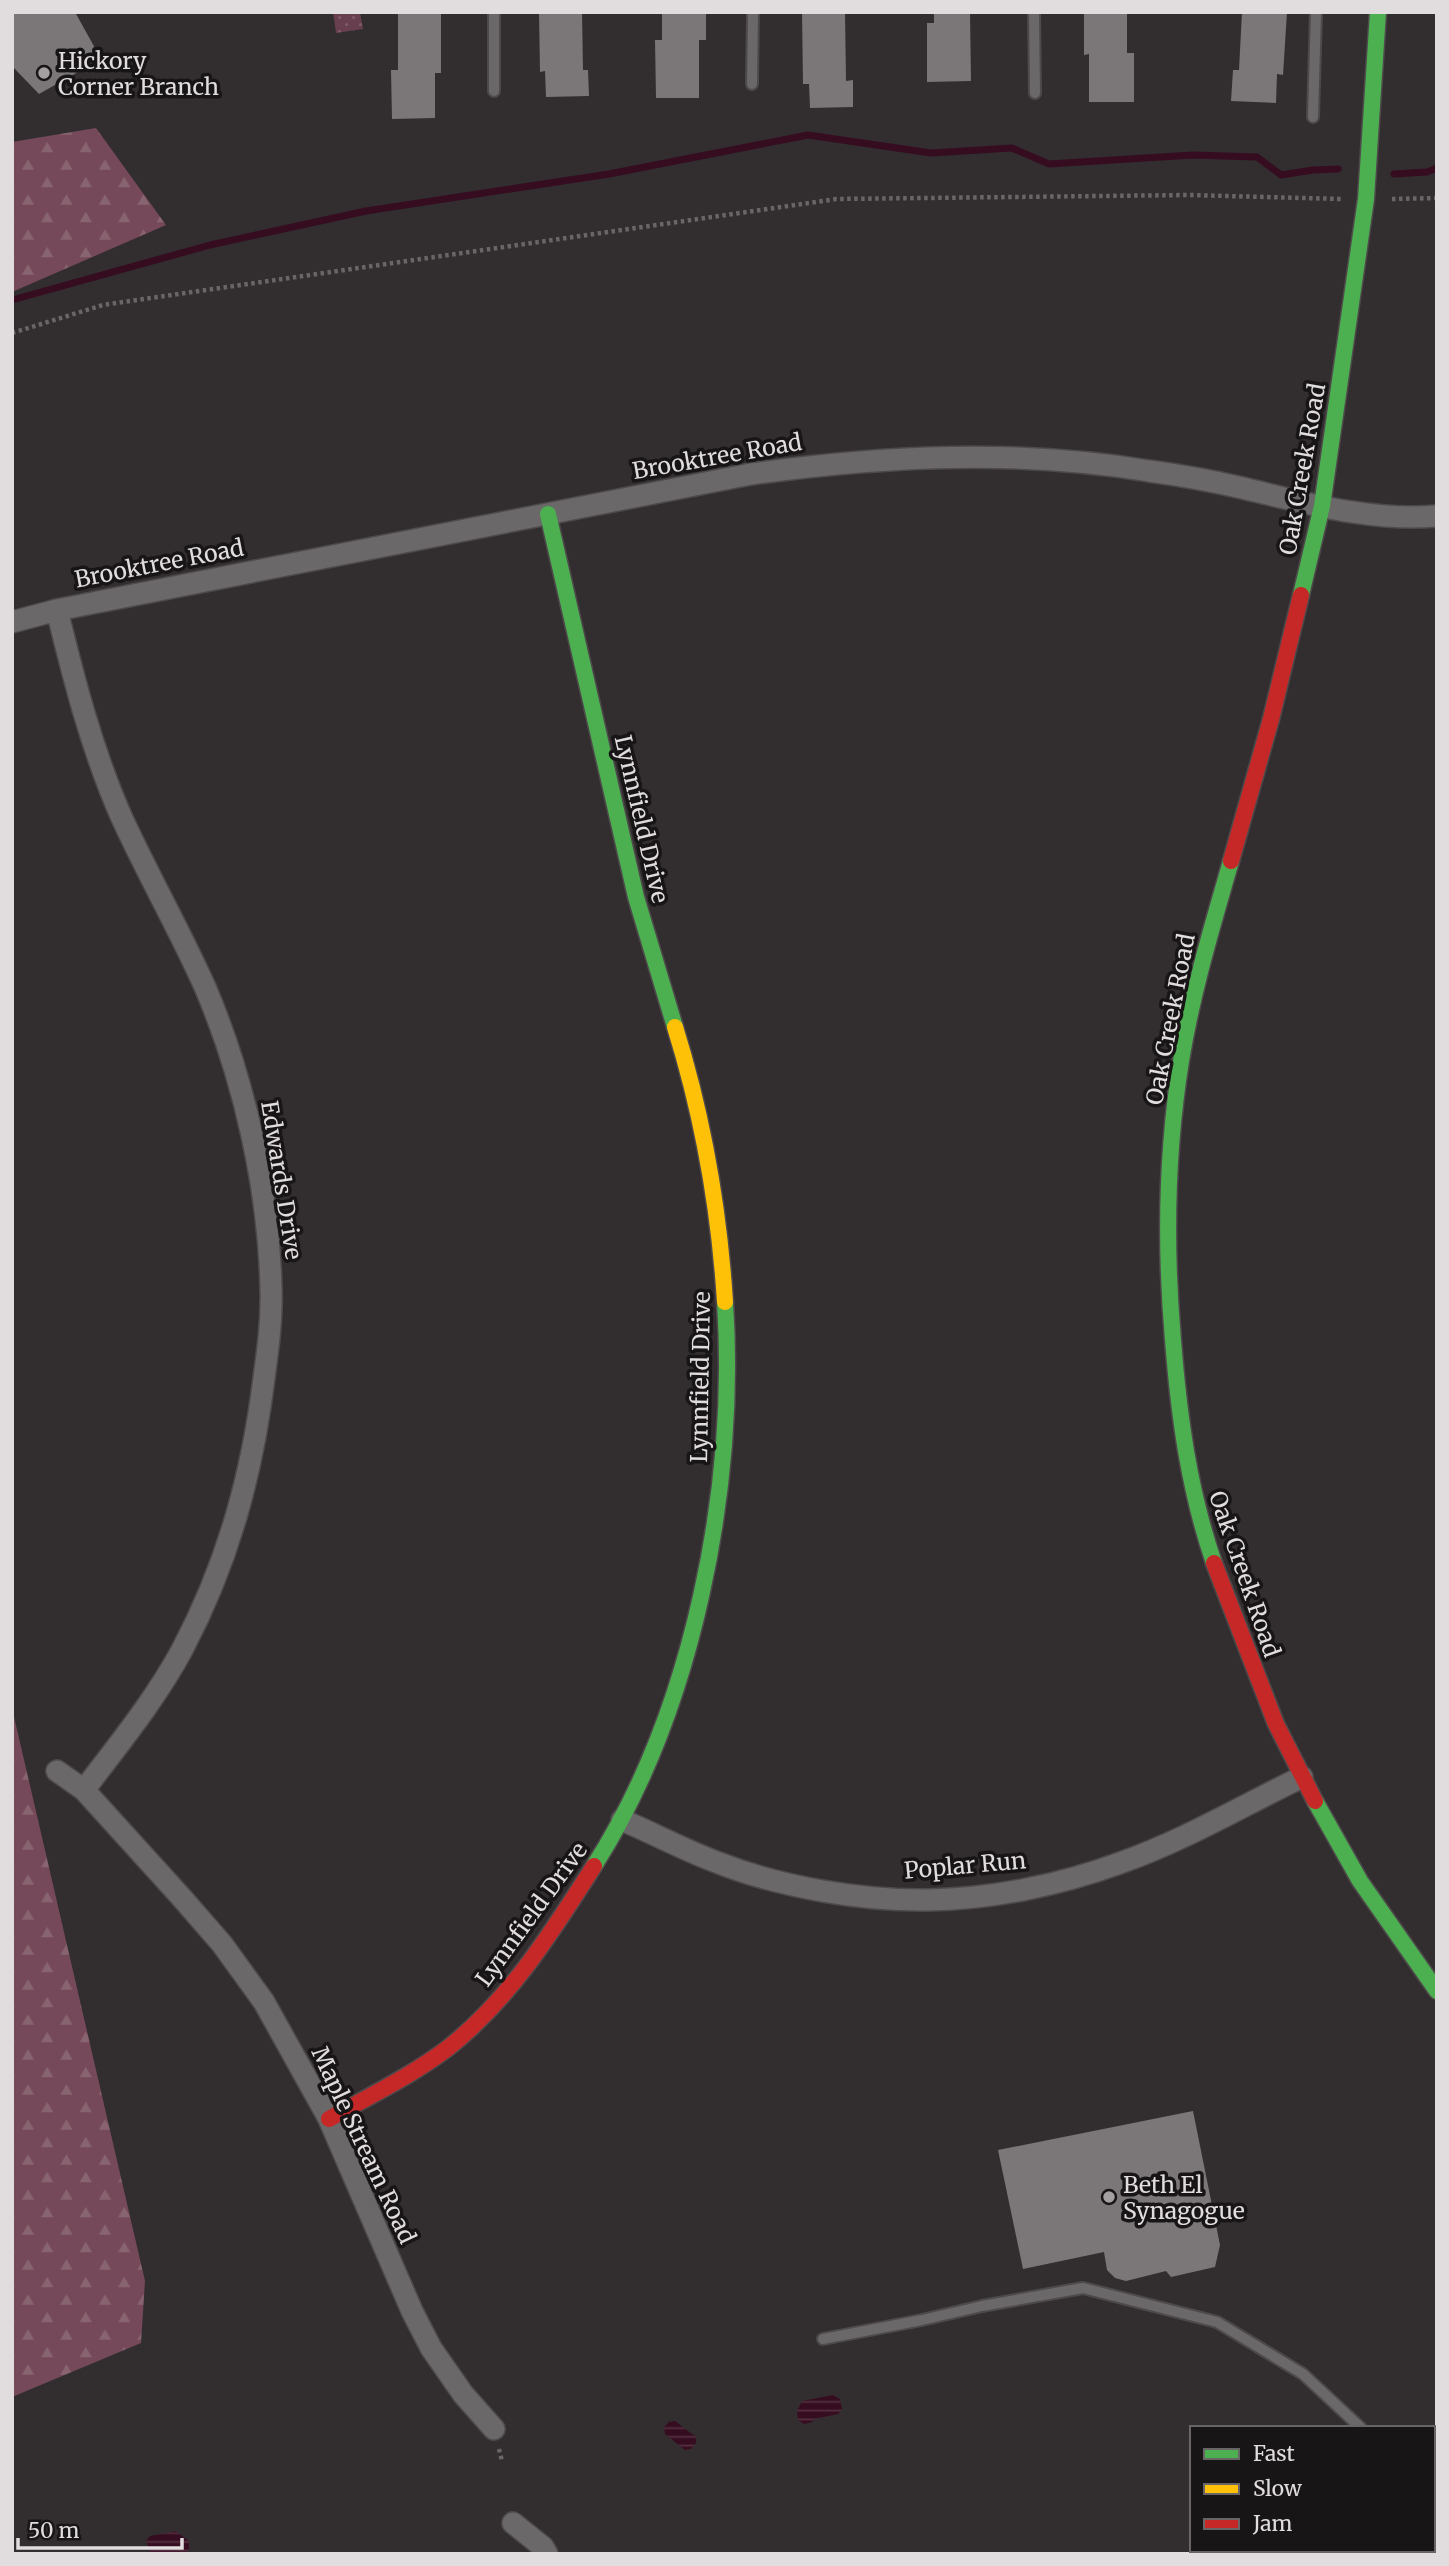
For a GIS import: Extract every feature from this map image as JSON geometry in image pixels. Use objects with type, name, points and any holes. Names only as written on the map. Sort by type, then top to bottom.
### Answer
[{"type":"street","name":"Oak Creek Road","points":[[1378,12],[1366,200],[1322,506],[1274,706],[1196,985],[1176,1093],[1168,1191],[1167,1267],[1179,1416],[1189,1477],[1204,1535],[1228,1605],[1276,1724],[1302,1777],[1360,1881],[1437,1991]]},
{"type":"street","name":"Brooktree Road","points":[[12,622],[57,610],[751,474],[817,465],[905,458],[993,457],[1082,462],[1148,470],[1235,486],[1345,512],[1410,519],[1437,516]]},
{"type":"street","name":"Lynnfield Drive","points":[[329,2119],[427,2062],[463,2036],[501,1999],[573,1902],[622,1820],[645,1771],[677,1684],[697,1613],[712,1541],[722,1467],[727,1393],[726,1293],[711,1172],[696,1100],[640,912],[548,514]]},
{"type":"street","name":"Edwards Drive","points":[[57,610],[72,672],[120,814],[205,986],[238,1081],[264,1202],[271,1291],[260,1411],[245,1489],[228,1549],[181,1651],[150,1702],[84,1790]]},
{"type":"street","name":"Maple Stream Road","points":[[57,1771],[84,1790],[222,1944],[264,2003],[329,2119],[412,2311],[431,2348],[463,2394],[494,2429]]},
{"type":"street","name":"Poplar Run","points":[[622,1820],[720,1864],[766,1878],[815,1889],[928,1900],[1024,1889],[1120,1863],[1165,1845],[1302,1777]]},
{"type":"street","points":[[513,2523],[543,2547],[547,2554]]},
{"type":"lane","points":[[494,12],[494,91]]},
{"type":"lane","points":[[752,84],[753,12]]},
{"type":"lane","points":[[1034,12],[1035,93]]},
{"type":"lane","points":[[1312,117],[1316,12]]},
{"type":"lane","points":[[823,2339],[1083,2288],[1217,2322],[1303,2374],[1360,2426]]},
{"type":"path","points":[[12,333],[103,306],[836,199],[1189,195],[1366,200],[1437,198]]},
{"type":"green space","points":[[96,128],[166,225],[12,292],[12,142]]},
{"type":"green space","points":[[12,1708],[145,2281],[141,2343],[12,2397]]},
{"type":"shaded area","points":[[333,12],[360,12],[363,29],[336,33]]},
{"type":"shaded area","points":[[833,2395],[840,2399],[842,2409],[838,2414],[804,2424],[798,2420],[797,2411],[802,2401]]},
{"type":"shaded area","points":[[675,2421],[696,2437],[696,2443],[691,2449],[685,2450],[665,2434],[664,2427]]},
{"type":"shaded area","points":[[176,2531],[189,2541],[186,2553],[151,2554],[146,2541],[150,2536]]},
{"type":"building","name":"Hickory Corner Branch","points":[[12,12],[75,12],[101,59],[39,94],[12,66]]},
{"type":"building","points":[[398,12],[441,12],[441,73],[435,73],[435,118],[392,119],[391,70],[398,70]]},
{"type":"building","points":[[539,12],[582,12],[583,70],[588,70],[589,96],[546,97],[545,71],[540,72]]},
{"type":"building","points":[[662,12],[706,12],[706,40],[699,40],[699,98],[656,98],[655,40],[662,40]]},
{"type":"building","points":[[802,12],[845,12],[846,81],[853,80],[853,107],[810,108],[809,84],[803,84]]},
{"type":"building","points":[[934,12],[970,12],[971,81],[927,82],[927,23],[934,23]]},
{"type":"building","points":[[1084,12],[1127,12],[1127,53],[1134,53],[1134,102],[1089,102],[1089,54],[1084,55]]},
{"type":"building","points":[[1242,12],[1287,12],[1283,75],[1277,74],[1276,103],[1231,101],[1233,70],[1239,70]]},
{"type":"building","name":"Beth El Synagogue","points":[[1193,2111],[1220,2245],[1215,2267],[1171,2277],[1166,2271],[1126,2281],[1115,2278],[1107,2270],[1104,2252],[1023,2269],[998,2150]]},
{"type":"waterway","points":[[12,300],[210,245],[366,211],[609,174],[808,135],[931,153],[1012,148],[1049,164],[1193,155],[1257,157],[1281,175],[1338,169]]},
{"type":"waterway","points":[[1394,174],[1427,172],[1437,168]]},
{"type":"traffic: fast","points":[[1301,595],[1322,506],[1366,199],[1378,12]]},
{"type":"traffic: fast","points":[[548,514],[636,897],[675,1027]]},
{"type":"traffic: fast","points":[[1214,1563],[1192,1481],[1178,1397],[1170,1305],[1168,1201],[1172,1131],[1186,1036],[1203,960],[1231,861]]},
{"type":"traffic: fast","points":[[594,1866],[629,1804],[658,1738],[683,1667],[702,1594],[724,1446],[727,1373],[725,1302]]},
{"type":"traffic: fast","points":[[1315,1801],[1360,1881],[1437,1991]]},
{"type":"traffic: slow","points":[[675,1027],[702,1129],[719,1232],[725,1302]]},
{"type":"traffic: jam","points":[[1231,861],[1271,719],[1301,595]]},
{"type":"traffic: jam","points":[[1214,1563],[1276,1724],[1315,1801]]},
{"type":"traffic: jam","points":[[329,2119],[419,2068],[470,2029],[528,1963],[594,1866]]},
{"type":"place","name":"Hickory Corner Branch","points":[[44,73]]},
{"type":"place","name":"Beth El Synagogue","points":[[1109,2197]]}]
